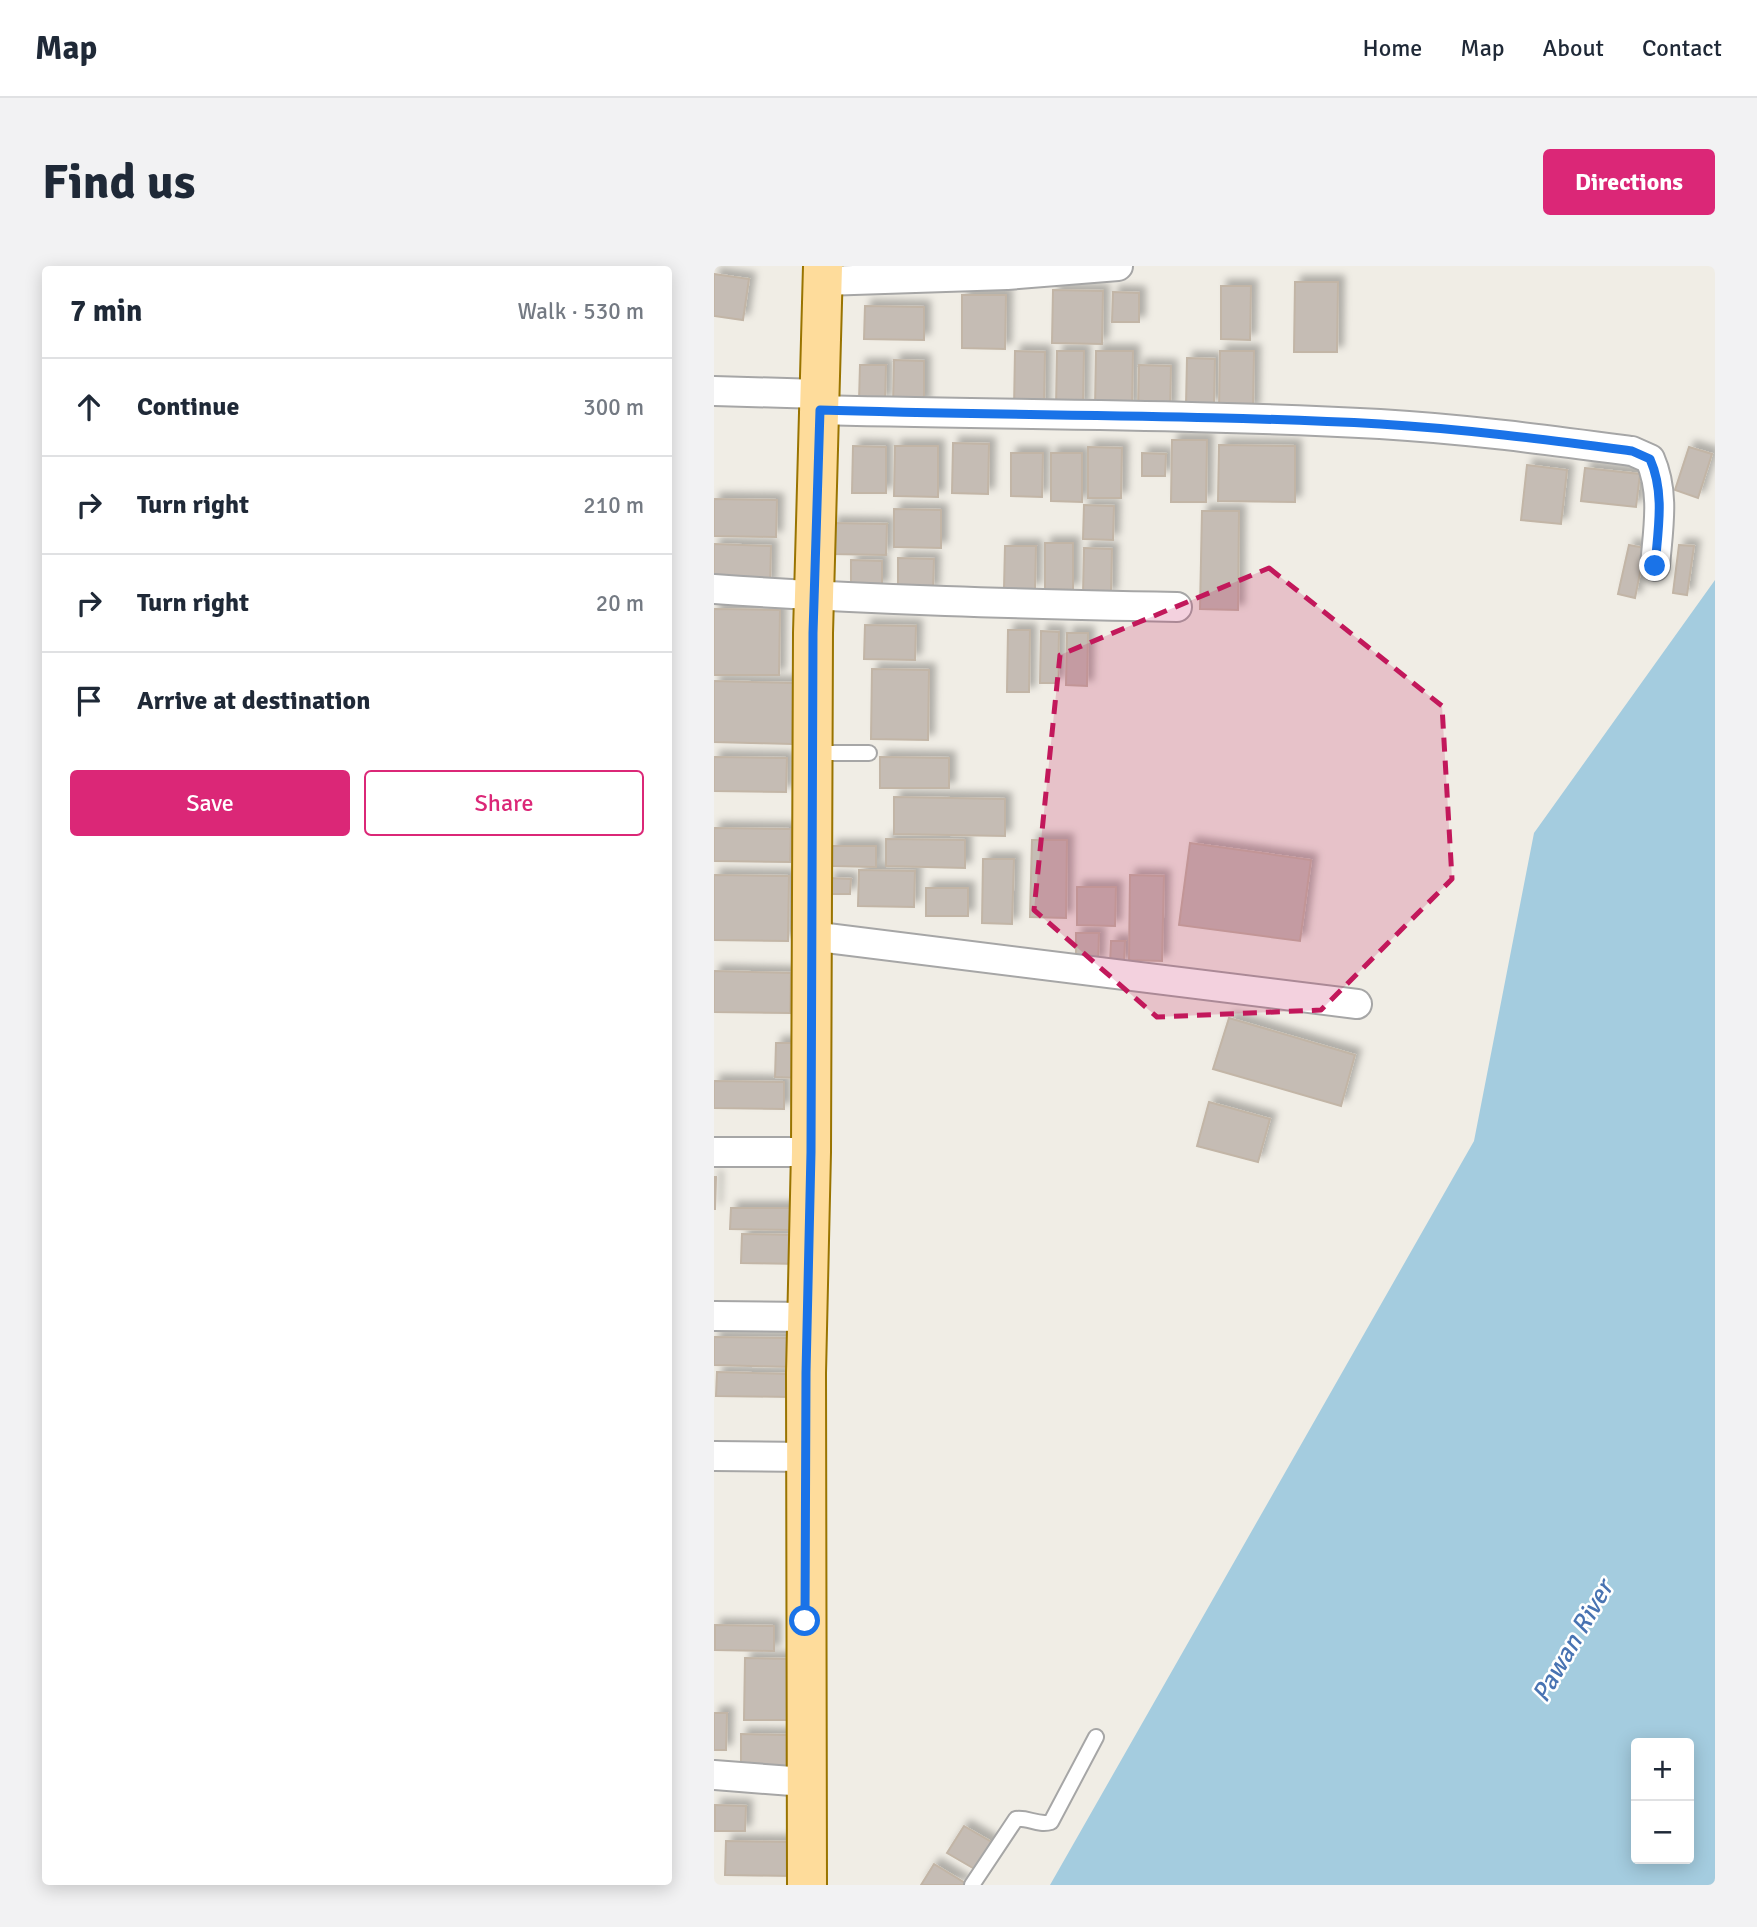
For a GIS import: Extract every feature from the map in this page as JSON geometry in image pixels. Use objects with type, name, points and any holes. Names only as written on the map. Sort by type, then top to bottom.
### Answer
[{"type":"main road","points":[[807,1885],[806,1457],[811,1152],[814,596],[823,273]]},
{"type":"street","points":[[823,273],[1007,275],[1118,266]]},
{"type":"street","points":[[714,391],[820,402],[1382,424],[1501,434],[1632,451],[1650,459],[1658,476],[1660,494],[1655,566]]},
{"type":"street","points":[[714,589],[1003,604],[1177,607]]},
{"type":"street","points":[[811,936],[1357,1004]]},
{"type":"street","points":[[714,1152],[811,1152]]},
{"type":"street","points":[[714,1315],[807,1317]]},
{"type":"street","points":[[714,1456],[806,1457]]},
{"type":"street","points":[[714,1775],[805,1782]]},
{"type":"lane","points":[[813,753],[869,753]]},
{"type":"lane","points":[[972,1885],[1016,1819],[1024,1818],[1045,1824],[1051,1822],[1096,1737]]},
{"type":"highlighted area","points":[[1269,568],[1442,706],[1452,879],[1321,1010],[1157,1017],[1034,910],[1060,655]]},
{"type":"water","name":"Pawan River","points":[[1715,580],[1713,1885],[1050,1885],[1474,1141],[1534,833]]},
{"type":"building","points":[[714,274],[749,279],[743,320],[714,316]]},
{"type":"building","points":[[1295,282],[1338,282],[1337,352],[1294,352]]},
{"type":"building","points":[[1221,286],[1251,286],[1250,340],[1221,339]]},
{"type":"building","points":[[1053,290],[1103,291],[1102,344],[1052,343]]},
{"type":"building","points":[[1113,292],[1139,293],[1139,322],[1112,322]]},
{"type":"building","points":[[962,295],[1006,295],[1005,349],[962,348]]},
{"type":"building","points":[[865,306],[924,307],[924,340],[864,339]]},
{"type":"building","points":[[1015,351],[1045,352],[1044,410],[1014,409]]},
{"type":"building","points":[[1057,351],[1084,351],[1083,408],[1056,407]]},
{"type":"building","points":[[1096,351],[1133,351],[1132,409],[1095,408]]},
{"type":"building","points":[[1220,351],[1254,351],[1253,411],[1219,410]]},
{"type":"building","points":[[1187,358],[1215,359],[1214,405],[1186,405]]},
{"type":"building","points":[[894,360],[924,361],[924,405],[893,405]]},
{"type":"building","points":[[860,365],[886,365],[885,402],[859,401]]},
{"type":"building","points":[[1139,365],[1171,366],[1170,410],[1138,410]]},
{"type":"building","points":[[1172,440],[1207,440],[1206,502],[1171,502]]},
{"type":"building","points":[[953,443],[989,444],[988,494],[952,493]]},
{"type":"building","points":[[1219,445],[1295,446],[1295,502],[1218,501]]},
{"type":"building","points":[[853,446],[886,447],[886,493],[852,493]]},
{"type":"building","points":[[895,446],[938,446],[938,497],[894,496]]},
{"type":"building","points":[[1088,447],[1122,448],[1121,498],[1088,498]]},
{"type":"building","points":[[1689,447],[1712,454],[1698,498],[1675,490]]},
{"type":"building","points":[[1011,453],[1043,453],[1042,497],[1011,496]]},
{"type":"building","points":[[1051,453],[1082,453],[1082,502],[1051,501]]},
{"type":"building","points":[[1142,453],[1166,454],[1165,476],[1142,476]]},
{"type":"building","points":[[1527,465],[1567,470],[1561,524],[1521,520]]},
{"type":"building","points":[[1585,468],[1640,474],[1636,507],[1581,501]]},
{"type":"building","points":[[714,499],[777,500],[776,537],[714,536]]},
{"type":"building","points":[[1084,505],[1114,506],[1113,540],[1083,539]]},
{"type":"building","points":[[894,509],[941,510],[941,548],[894,547]]},
{"type":"building","points":[[1202,511],[1239,511],[1238,610],[1200,609]]},
{"type":"building","points":[[832,523],[887,524],[886,555],[832,554]]},
{"type":"building","points":[[1045,543],[1073,543],[1073,590],[1045,589]]},
{"type":"building","points":[[714,544],[771,546],[770,586],[714,585]]},
{"type":"building","points":[[1629,545],[1645,548],[1635,598],[1618,594]]},
{"type":"building","points":[[1679,545],[1694,546],[1687,595],[1673,593]]},
{"type":"building","points":[[1005,546],[1036,546],[1035,589],[1004,589]]},
{"type":"building","points":[[1084,548],[1112,549],[1111,595],[1083,594]]},
{"type":"building","points":[[898,558],[934,559],[933,591],[898,591]]},
{"type":"building","points":[[851,560],[882,561],[882,587],[851,587]]},
{"type":"building","points":[[714,609],[780,610],[779,675],[714,675]]},
{"type":"building","points":[[865,625],[916,626],[915,660],[864,659]]},
{"type":"building","points":[[1008,630],[1030,630],[1029,692],[1007,692]]},
{"type":"building","points":[[1041,631],[1059,632],[1058,683],[1040,683]]},
{"type":"building","points":[[1067,633],[1088,633],[1087,686],[1066,685]]},
{"type":"building","points":[[872,669],[929,670],[928,740],[871,739]]},
{"type":"building","points":[[714,681],[793,683],[792,744],[714,742]]},
{"type":"building","points":[[714,757],[787,758],[786,792],[714,791]]},
{"type":"building","points":[[880,757],[949,758],[949,788],[880,788]]},
{"type":"building","points":[[894,797],[1005,799],[1005,836],[894,834]]},
{"type":"building","points":[[714,828],[791,829],[790,862],[714,861]]},
{"type":"building","points":[[886,839],[965,840],[965,868],[886,866]]},
{"type":"building","points":[[1032,840],[1067,840],[1066,918],[1030,917]]},
{"type":"building","points":[[1190,843],[1311,860],[1300,941],[1179,925]]},
{"type":"building","points":[[831,846],[876,846],[876,867],[831,866]]},
{"type":"building","points":[[983,859],[1014,859],[1012,924],[982,923]]},
{"type":"building","points":[[859,870],[915,871],[914,907],[858,906]]},
{"type":"building","points":[[714,875],[789,876],[788,941],[714,940]]},
{"type":"building","points":[[1130,875],[1164,876],[1162,961],[1129,960]]},
{"type":"building","points":[[829,878],[851,879],[850,894],[829,894]]},
{"type":"building","points":[[1077,887],[1116,887],[1115,926],[1077,925]]},
{"type":"building","points":[[926,888],[968,888],[968,916],[926,916]]},
{"type":"building","points":[[1076,933],[1099,933],[1098,963],[1076,962]]},
{"type":"building","points":[[1111,941],[1125,941],[1124,964],[1110,964]]},
{"type":"building","points":[[714,971],[791,973],[790,1013],[714,1012]]},
{"type":"building","points":[[1229,1018],[1355,1055],[1341,1106],[1213,1069]]},
{"type":"building","points":[[776,1043],[800,1043],[799,1078],[775,1077]]},
{"type":"building","points":[[714,1081],[784,1082],[784,1109],[714,1108]]},
{"type":"building","points":[[1209,1102],[1270,1119],[1258,1162],[1197,1146]]},
{"type":"building","points":[[716,1177],[715,1209],[714,1209]]},
{"type":"building","points":[[731,1208],[791,1208],[791,1230],[730,1229]]},
{"type":"building","points":[[742,1234],[802,1235],[801,1264],[741,1263]]},
{"type":"building","points":[[714,1337],[793,1338],[793,1367],[714,1365]]},
{"type":"building","points":[[717,1372],[791,1374],[791,1397],[716,1396]]},
{"type":"building","points":[[715,1625],[774,1626],[774,1651],[715,1650]]},
{"type":"building","points":[[745,1658],[792,1659],[791,1720],[744,1720]]},
{"type":"building","points":[[714,1713],[727,1713],[726,1750],[714,1750]]},
{"type":"building","points":[[741,1734],[787,1735],[786,1768],[741,1767]]},
{"type":"building","points":[[715,1805],[746,1806],[745,1831],[715,1831]]},
{"type":"building","points":[[964,1826],[995,1844],[978,1871],[947,1853]]},
{"type":"building","points":[[726,1841],[794,1842],[793,1876],[725,1875]]},
{"type":"building","points":[[934,1864],[965,1883],[921,1885]]},
{"type":"route","points":[[805,1621],[806,1373],[811,1152],[813,633],[820,410],[1236,418],[1382,424],[1501,434],[1632,451],[1650,459],[1658,476],[1660,494],[1655,566]]}]
